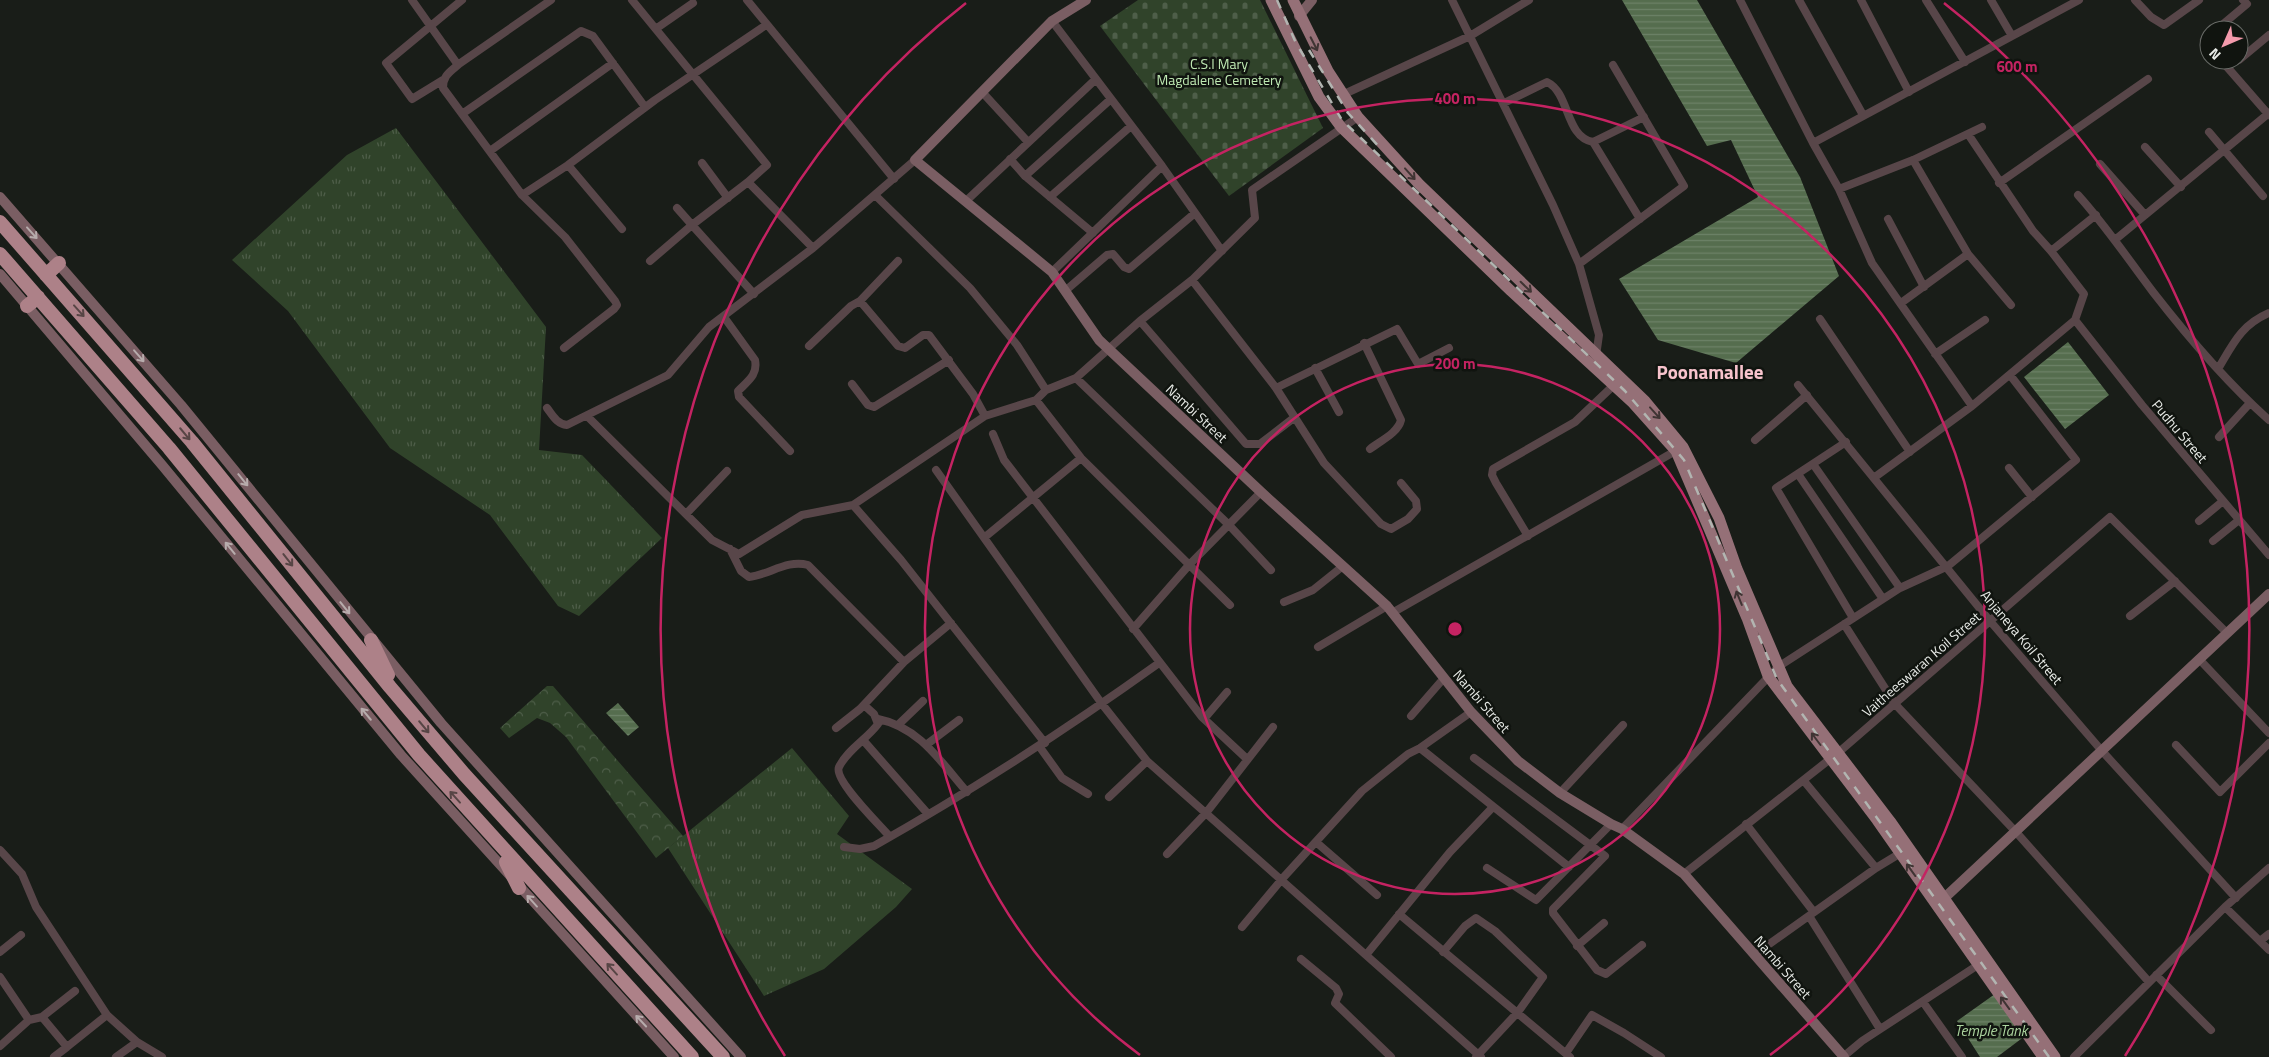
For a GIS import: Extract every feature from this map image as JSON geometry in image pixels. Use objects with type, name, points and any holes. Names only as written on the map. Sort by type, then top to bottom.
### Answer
[{"type":"highway","points":[[0,222],[113,349],[192,442],[464,774],[723,1057]]},
{"type":"highway","points":[[0,254],[24,281],[33,301],[168,448],[372,700],[474,818],[692,1057]]},
{"type":"highway","points":[[46,275],[59,263]]},
{"type":"highway","points":[[371,640],[390,679],[408,708]]},
{"type":"highway","points":[[474,818],[509,866],[520,888]]},
{"type":"main road","points":[[1271,0],[1320,97],[1341,127],[1369,156],[1593,360],[1645,401],[1680,449],[1719,518],[1737,569],[1787,686],[1899,854],[1941,902],[1978,965],[2043,1057]]},
{"type":"main road","points":[[1293,0],[1299,16],[1342,95],[1358,117],[1419,184],[1593,360],[1614,385],[1680,449],[1768,676],[1834,755],[2055,1057]]},
{"type":"street","points":[[412,0],[458,65]]},
{"type":"street","points":[[462,0],[431,28],[386,63],[412,98],[443,80],[458,65],[539,3],[551,0]]},
{"type":"street","points":[[632,0],[657,28],[768,166],[650,260]]},
{"type":"street","points":[[747,0],[894,179]]},
{"type":"street","points":[[547,408],[561,424],[567,424],[587,416],[668,375],[699,338],[724,316],[814,248],[915,160],[1052,21],[1086,0]]},
{"type":"street","points":[[1299,16],[1312,0]]},
{"type":"street","points":[[1452,0],[1554,205],[1578,264],[1600,335],[1593,360]]},
{"type":"street","points":[[1342,95],[1470,36],[1529,0]]},
{"type":"street","points":[[1740,0],[1813,143],[1839,189],[1872,263],[1972,406]]},
{"type":"street","points":[[1799,0],[1862,115]]},
{"type":"street","points":[[1861,0],[1910,92]]},
{"type":"street","points":[[1926,0],[1965,62]]},
{"type":"street","points":[[1990,0],[2012,36]]},
{"type":"street","points":[[2062,0],[2067,8]]},
{"type":"street","points":[[1813,143],[2079,0]]},
{"type":"street","points":[[2135,0],[2151,17],[2164,25],[2199,0]]},
{"type":"street","points":[[2228,20],[2247,4],[2243,0]]},
{"type":"street","points":[[657,28],[694,1]]},
{"type":"street","points":[[1052,21],[1162,166],[1222,252]]},
{"type":"street","points":[[522,196],[645,107],[766,25]]},
{"type":"street","points":[[462,114],[581,31],[593,36],[645,107]]},
{"type":"street","points":[[2249,52],[2269,35]]},
{"type":"street","points":[[490,151],[613,63]]},
{"type":"street","points":[[1578,264],[1684,186],[1613,65]]},
{"type":"street","points":[[2116,239],[2269,114],[2230,70]]},
{"type":"street","points":[[1999,183],[2148,79]]},
{"type":"street","points":[[443,80],[443,88],[522,196],[565,237],[602,282],[616,303],[614,308],[564,348]]},
{"type":"street","points":[[966,201],[1096,80]]},
{"type":"street","points":[[1504,103],[1547,82],[1556,90],[1575,129],[1587,141],[1593,142],[1644,118]]},
{"type":"street","points":[[983,93],[1028,142]]},
{"type":"street","points":[[1025,176],[1111,99]]},
{"type":"street","points":[[587,416],[712,540],[739,554],[802,515],[853,505],[986,416],[1036,400],[1046,390],[1076,378],[1140,321],[1192,280],[1255,218],[1252,190],[1358,117]]},
{"type":"street","points":[[1050,197],[1131,126]]},
{"type":"street","points":[[1839,189],[1913,160],[1982,127]]},
{"type":"street","points":[[2209,132],[2263,196]]},
{"type":"street","points":[[1875,477],[1972,406],[2075,320],[2084,294],[2051,250],[2033,231],[1999,183],[1968,134]]},
{"type":"street","points":[[1593,142],[1640,219]]},
{"type":"street","points":[[2145,147],[2181,187]]},
{"type":"street","points":[[1010,159],[1025,176],[1093,233]]},
{"type":"street","name":"Nambi Street","points":[[915,160],[1052,272],[1098,340],[1109,348],[1261,492],[1390,610],[1471,712],[1518,762],[1560,793],[1611,824],[1622,828],[1684,874],[1844,1057]]},
{"type":"street","points":[[1913,160],[1968,254],[2011,305]]},
{"type":"street","points":[[702,162],[728,198]]},
{"type":"street","points":[[568,164],[622,229]]},
{"type":"street","points":[[2100,164],[2145,216]]},
{"type":"street","points":[[1052,272],[1162,166]]},
{"type":"street","points":[[748,182],[814,248]]},
{"type":"street","points":[[875,195],[970,288],[1017,345],[1046,390]]},
{"type":"street","points":[[2078,195],[2116,239],[2153,292],[2218,369],[2269,420]]},
{"type":"street","points":[[0,197],[59,263],[225,458],[371,640],[475,762],[741,1057]]},
{"type":"street","points":[[677,208],[754,294]]},
{"type":"street","points":[[1065,291],[1107,255],[1113,254],[1124,267],[1129,269],[1195,213]]},
{"type":"street","points":[[2051,250],[2096,215]]},
{"type":"street","points":[[1888,219],[1924,287]]},
{"type":"street","points":[[1900,304],[1968,254]]},
{"type":"street","points":[[809,346],[851,306],[860,302],[898,261]]},
{"type":"street","points":[[0,274],[33,301],[162,465],[388,741],[674,1057]]},
{"type":"street","points":[[1192,280],[1276,388],[1324,463],[1381,524],[1391,529],[1408,519],[1417,509],[1416,501],[1401,483]]},
{"type":"street","points":[[860,302],[864,303],[898,346],[905,348],[926,334],[949,360],[986,416]]},
{"type":"street","points":[[2218,369],[2240,333],[2253,320],[2269,313]]},
{"type":"street","points":[[724,316],[755,360],[756,368],[753,376],[738,393],[790,451]]},
{"type":"street","points":[[1820,319],[1910,452]]},
{"type":"street","points":[[1935,354],[1985,320]]},
{"type":"street","name":"Pudhu Street","points":[[2075,320],[2142,405],[2269,555]]},
{"type":"street","points":[[1140,321],[1246,444],[1260,444],[1295,417]]},
{"type":"street","points":[[1276,388],[1397,329],[1418,364],[1449,348]]},
{"type":"street","points":[[1364,344],[1401,420],[1400,425],[1370,449]]},
{"type":"street","points":[[852,384],[868,404],[874,407],[949,360]]},
{"type":"street","points":[[1315,368],[1339,412]]},
{"type":"street","points":[[1622,828],[1778,667],[1900,588],[1948,566],[2076,460],[2010,375]]},
{"type":"street","points":[[1076,378],[1229,526],[1271,570]]},
{"type":"street","points":[[1528,536],[1496,483],[1492,475],[1493,469],[1575,422],[1614,385]]},
{"type":"street","name":"Anjaneya Koil Street","points":[[1798,385],[1948,566],[1990,621],[2102,751],[2236,898]]},
{"type":"street","points":[[1755,440],[1807,395]]},
{"type":"street","points":[[1036,400],[1082,458],[1230,605]]},
{"type":"street","points":[[2219,438],[2250,403]]},
{"type":"street","points":[[993,434],[1004,460],[1133,630],[1204,719],[1247,759]]},
{"type":"street","points":[[1846,442],[1776,488],[1853,618]]},
{"type":"street","points":[[1318,646],[1390,610],[1528,536],[1680,449]]},
{"type":"street","points":[[985,537],[1082,458]]},
{"type":"street","points":[[1813,464],[1900,588]]},
{"type":"street","points":[[2009,468],[2032,497]]},
{"type":"street","points":[[936,470],[1102,704],[1147,761],[1478,1056],[1518,1012],[1543,977],[1482,920],[1476,918],[1443,952]]},
{"type":"street","points":[[686,514],[727,471]]},
{"type":"street","points":[[1798,474],[1883,599]]},
{"type":"street","points":[[1133,630],[1189,565],[1261,492]]},
{"type":"street","points":[[2199,521],[2223,501]]},
{"type":"street","points":[[853,505],[901,560],[951,623],[1042,745],[1062,778],[1088,794]]},
{"type":"street","name":"Vaitheeswaran Koil Street","points":[[1684,874],[1746,824],[1804,781],[2110,517],[2175,581]]},
{"type":"street","points":[[2213,541],[2239,520]]},
{"type":"street","points":[[730,549],[741,571],[749,577],[801,562],[808,564],[904,662]]},
{"type":"street","points":[[1284,602],[1313,590],[1343,566]]},
{"type":"street","points":[[2130,616],[2175,581],[2227,633]]},
{"type":"street","points":[[1941,902],[2269,594]]},
{"type":"street","points":[[836,728],[864,705],[904,662],[951,623]]},
{"type":"street","points":[[1844,624],[1895,704],[2016,832],[2149,982]]},
{"type":"street","points":[[2199,659],[2269,734]]},
{"type":"street","points":[[844,847],[860,850],[874,846],[967,792],[1042,745],[1159,663]]},
{"type":"street","points":[[1411,716],[1444,678]]},
{"type":"street","points":[[1204,719],[1227,692]]},
{"type":"street","points":[[898,725],[923,701]]},
{"type":"street","points":[[864,705],[878,719],[898,725],[912,732],[926,745],[967,792]]},
{"type":"street","points":[[1242,927],[1362,791],[1408,754],[1420,748],[1471,712]]},
{"type":"street","points":[[878,719],[875,729],[843,761],[838,770],[845,787],[890,836]]},
{"type":"street","points":[[926,745],[959,720]]},
{"type":"street","points":[[1560,793],[1623,726]]},
{"type":"street","points":[[1167,854],[1206,813],[1273,727]]},
{"type":"street","points":[[863,740],[928,814]]},
{"type":"street","points":[[2176,745],[2220,792],[2269,743]]},
{"type":"street","points":[[1420,748],[1492,808],[1570,867]]},
{"type":"street","points":[[1474,758],[1592,845],[1604,858],[1554,909],[1554,916],[1597,970],[1604,974],[1642,945]]},
{"type":"street","points":[[1109,797],[1147,761]]},
{"type":"street","points":[[1804,781],[1876,868]]},
{"type":"street","points":[[1366,955],[1450,852],[1492,808]]},
{"type":"street","points":[[1487,868],[1536,900],[1611,824]]},
{"type":"street","points":[[1746,824],[1811,913],[1880,1029]]},
{"type":"street","points":[[1316,842],[1376,895]]},
{"type":"street","points":[[0,850],[22,874],[36,907],[107,1015],[137,1042],[162,1057]]},
{"type":"street","points":[[1754,954],[1876,868],[1899,854]]},
{"type":"street","points":[[2074,1057],[2226,907],[2269,868]]},
{"type":"street","points":[[2226,907],[2269,950]]},
{"type":"street","points":[[1399,914],[1568,1055],[1592,1015],[1661,1057]]},
{"type":"street","points":[[1577,946],[1604,923]]},
{"type":"street","points":[[0,952],[21,934]]},
{"type":"street","points":[[2260,941],[2269,934]]},
{"type":"street","points":[[1301,959],[1336,988],[1339,994],[1335,1003],[1391,1057]]},
{"type":"street","points":[[1844,1057],[1880,1029],[1978,965]]},
{"type":"street","points":[[2156,975],[2211,1030]]},
{"type":"street","points":[[0,976],[29,1020]]},
{"type":"street","points":[[0,1046],[29,1020],[42,1017],[75,990]]},
{"type":"street","points":[[1922,1002],[1962,1057]]},
{"type":"street","points":[[54,1057],[107,1015]]},
{"type":"street","points":[[42,1017],[67,1048]]},
{"type":"street","points":[[116,1057],[137,1042]]},
{"type":"green space","name":"C.S.I Mary Magdalene Cemetery","points":[[1138,0],[1260,0],[1323,128],[1229,196],[1100,26]]},
{"type":"green space","points":[[396,128],[546,327],[539,450],[582,455],[662,538],[579,616],[558,606],[490,515],[390,448],[288,311],[232,260],[347,155]]},
{"type":"green space","points":[[547,686],[553,686],[683,836],[656,858],[566,737],[550,723],[537,718],[509,738],[500,728]]},
{"type":"green space","points":[[792,748],[849,816],[837,834],[912,889],[896,907],[824,969],[764,996],[668,848]]},
{"type":"water","points":[[1622,0],[1697,0],[1800,177],[1839,276],[1736,363],[1658,340],[1619,279],[1758,197],[1731,140],[1707,146]]},
{"type":"water","points":[[2068,342],[2109,395],[2065,429],[2024,377]]},
{"type":"water","points":[[618,703],[639,727],[628,736],[606,713]]},
{"type":"water","name":"Temple Tank","points":[[1995,994],[2025,1036],[1997,1057],[1980,1057],[1957,1021]]},
{"type":"railway","points":[[1277,0],[1296,43],[1342,120],[1625,391],[1684,460],[1777,679],[2049,1057]]},
{"type":"railway","points":[[1309,50],[1348,113],[1382,150]]},
{"type":"district","name":"Poonamallee","points":[[1710,371]]}]
